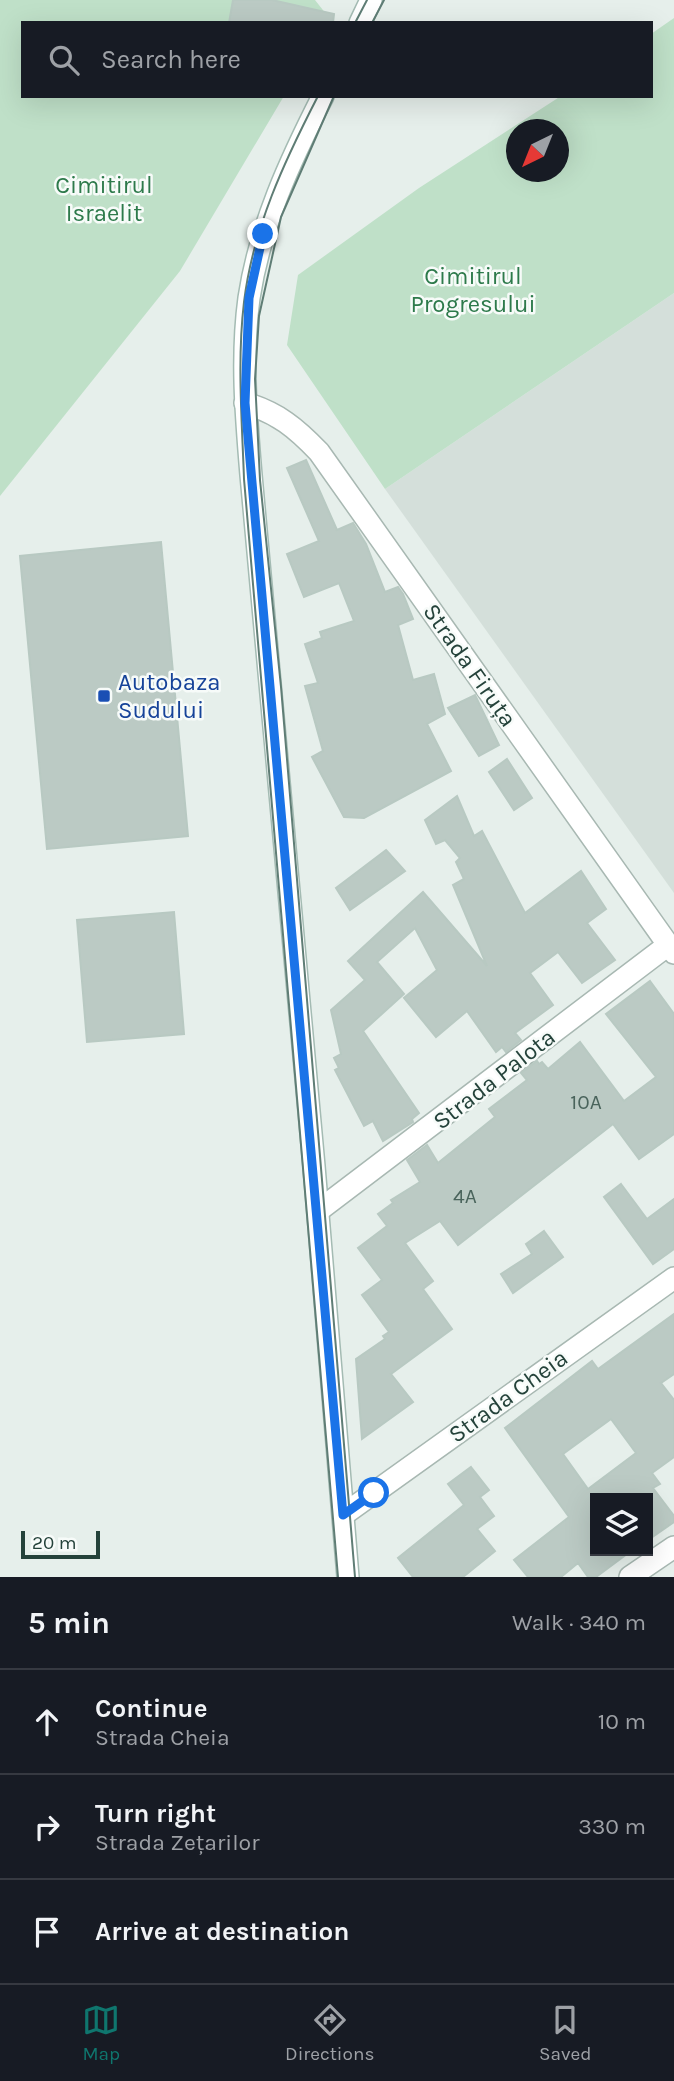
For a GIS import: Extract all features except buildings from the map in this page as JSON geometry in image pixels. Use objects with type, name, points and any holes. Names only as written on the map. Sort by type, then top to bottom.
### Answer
[{"type":"street","points":[[361,21],[372,0]]},
{"type":"street","points":[[322,98],[283,178],[263,234],[249,298],[245,403],[318,1211],[348,1577]]},
{"type":"street","name":"Strada Firuța","points":[[245,403],[276,413],[293,425],[319,452],[671,949]]},
{"type":"street","name":"Strada Palota","points":[[318,1211],[671,949]]},
{"type":"street","name":"Strada Cheia","points":[[343,1515],[674,1278]]},
{"type":"street","points":[[630,1577],[674,1547]]},
{"type":"shaded area","points":[[674,293],[674,893],[385,489]]},
{"type":"green space","name":"Cimitirul Israelit","points":[[0,0],[315,0],[329,21],[21,21],[21,98],[283,98],[180,271],[0,496]]},
{"type":"green space","name":"Cimitirul Progresului","points":[[674,18],[674,293],[385,489],[287,345],[298,275],[419,188],[506,132],[506,182],[569,182],[569,119],[526,119],[558,98],[653,98],[653,33]]},
{"type":"tram line","points":[[356,21],[367,0]]},
{"type":"tram line","points":[[373,21],[384,0]]},
{"type":"tram line","points":[[317,98],[282,171],[255,248],[244,302],[241,391],[244,479],[338,1577]]},
{"type":"tram line","points":[[333,98],[281,217],[259,316],[255,379],[260,480],[281,687],[355,1577]]},
{"type":"place","name":"Autobaza Sudului","points":[[104,696]]},
{"type":"route","points":[[263,234],[249,298],[245,403],[343,1515],[374,1493]]}]
